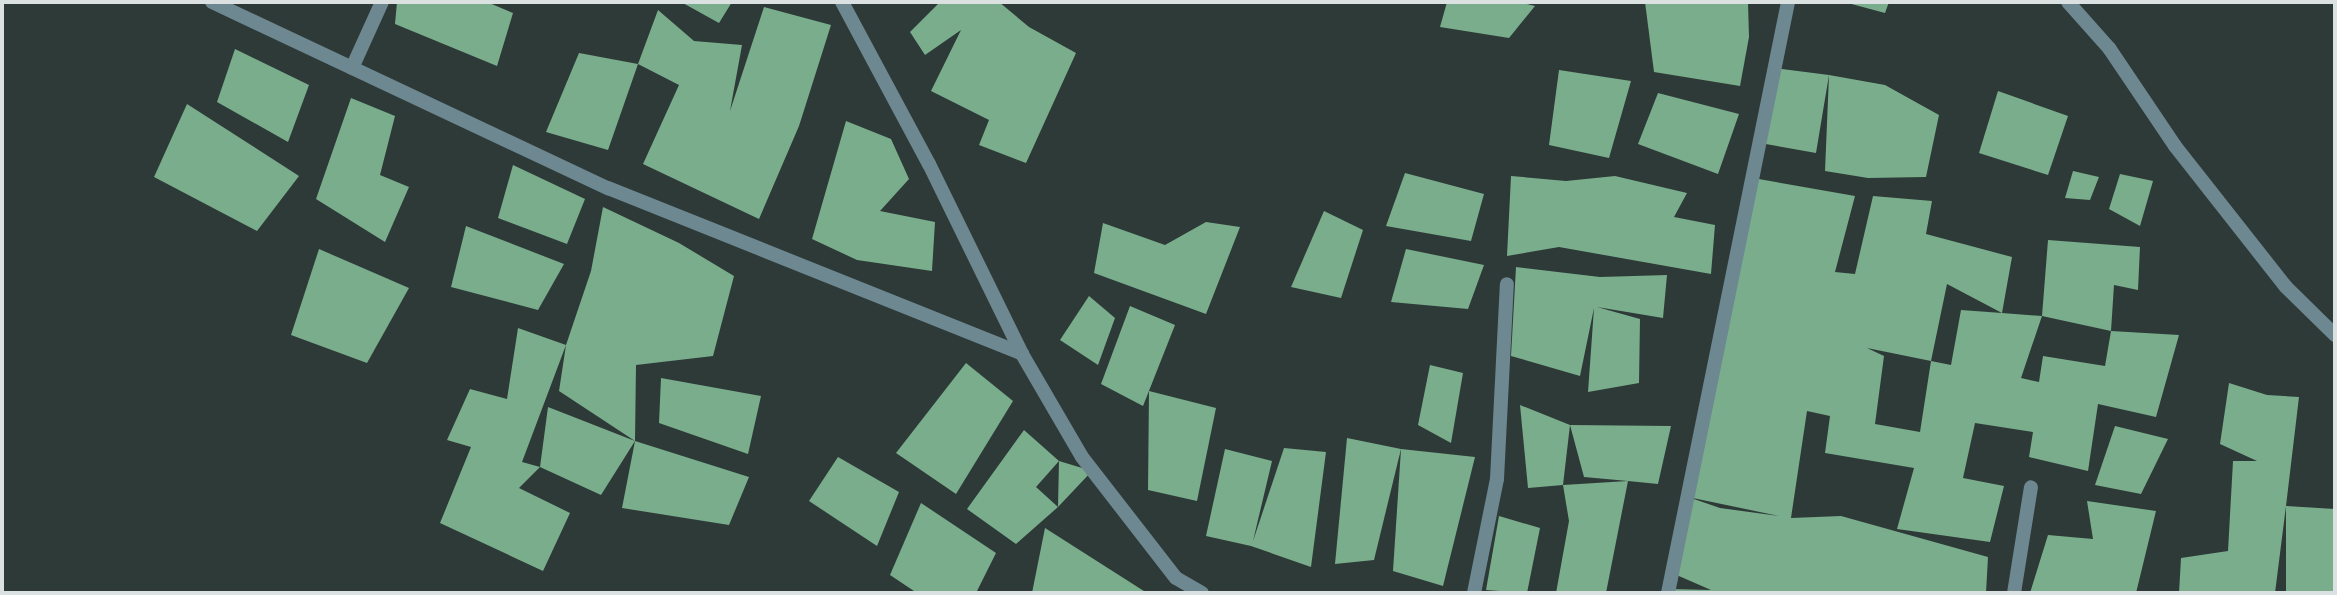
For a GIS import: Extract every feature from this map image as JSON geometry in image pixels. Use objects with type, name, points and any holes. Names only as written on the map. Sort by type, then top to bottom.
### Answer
[{"type":"street","points":[[212,2],[608,188],[1022,354]]},
{"type":"street","points":[[352,68],[382,2]]},
{"type":"street","points":[[842,2],[929,164],[1022,354],[1082,457],[1135,530],[1176,578],[1202,593]]},
{"type":"street","points":[[1668,593],[1788,2]]},
{"type":"street","points":[[2068,2],[2109,48],[2175,146],[2286,287],[2335,335]]},
{"type":"street","points":[[1474,593],[1497,478],[1507,284]]},
{"type":"street","points":[[2014,593],[2031,487]]},
{"type":"building","points":[[397,2],[487,2],[513,13],[497,66],[395,24]]},
{"type":"building","points":[[681,2],[732,2],[719,23]]},
{"type":"building","points":[[940,2],[999,2],[1029,27],[1076,53],[1026,163],[979,145],[989,120],[931,91],[961,30],[925,55],[910,32]]},
{"type":"building","points":[[1447,2],[1519,2],[1535,6],[1509,38],[1440,27]]},
{"type":"building","points":[[1645,2],[1748,2],[1749,37],[1740,86],[1654,72]]},
{"type":"building","points":[[1844,2],[1889,2],[1885,13]]},
{"type":"building","points":[[764,7],[831,25],[799,126],[759,219],[643,164],[679,85],[638,64],[658,10],[694,41],[742,45],[730,111]]},
{"type":"building","points":[[235,49],[309,85],[288,142],[217,102]]},
{"type":"building","points":[[579,53],[638,64],[608,150],[546,132]]},
{"type":"building","points":[[1775,68],[1829,75],[1816,153],[1760,143]]},
{"type":"building","points":[[1559,70],[1631,81],[1609,158],[1549,145]]},
{"type":"building","points":[[1829,75],[1885,85],[1939,115],[1926,177],[1868,178],[1825,171]]},
{"type":"building","points":[[1998,91],[2068,116],[2048,175],[1979,153]]},
{"type":"building","points":[[1658,93],[1739,114],[1718,174],[1638,144]]},
{"type":"building","points":[[351,98],[395,116],[380,175],[409,187],[385,242],[316,199]]},
{"type":"building","points":[[187,104],[299,176],[257,231],[154,177]]},
{"type":"building","points":[[846,121],[891,139],[909,179],[880,211],[935,222],[932,271],[857,260],[812,239]]},
{"type":"building","points":[[513,165],[585,199],[567,244],[498,218]]},
{"type":"building","points":[[2073,171],[2099,177],[2090,200],[2065,198]]},
{"type":"building","points":[[1405,173],[1484,194],[1471,241],[1386,226]]},
{"type":"building","points":[[2120,174],[2153,181],[2140,226],[2109,209]]},
{"type":"building","points":[[1511,176],[1566,181],[1615,176],[1687,193],[1674,217],[1715,225],[1711,274],[1559,247],[1507,256]]},
{"type":"building","points":[[1753,178],[1855,196],[1835,272],[1855,274],[1873,196],[1932,201],[1926,234],[2012,257],[2002,313],[2042,316],[2021,378],[2039,382],[2043,356],[2105,366],[2111,331],[2179,335],[2156,417],[2098,404],[2088,471],[2029,457],[2033,432],[1975,423],[1963,478],[2004,486],[1990,542],[1897,529],[1914,468],[1825,453],[1830,416],[1807,411],[1791,518],[1841,516],[1988,557],[1986,593],[1669,593],[1670,589],[1711,590],[1672,573]],"holes":[[[1947,284],[2002,313],[1961,310],[1951,365],[1931,361]],[[1867,348],[1931,361],[1920,432],[1875,424],[1884,356]],[[1688,497],[1779,516],[1720,508]]]},
{"type":"building","points":[[603,207],[679,243],[734,276],[713,356],[636,365],[635,441],[559,391],[566,345],[591,271]]},
{"type":"building","points":[[1324,211],[1363,230],[1341,298],[1291,287]]},
{"type":"building","points":[[1206,222],[1240,227],[1206,314],[1094,273],[1103,223],[1165,245]]},
{"type":"building","points":[[466,226],[564,264],[538,310],[451,287]]},
{"type":"building","points":[[2048,240],[2140,247],[2138,290],[2114,285],[2111,331],[2042,316]]},
{"type":"building","points":[[319,249],[409,288],[367,363],[291,335]]},
{"type":"building","points":[[1406,249],[1484,265],[1468,309],[1391,302]]},
{"type":"building","points":[[1516,267],[1600,277],[1667,275],[1663,318],[1597,307],[1640,319],[1639,383],[1588,392],[1594,308],[1580,376],[1511,356]]},
{"type":"building","points":[[1089,296],[1115,318],[1098,365],[1060,340]]},
{"type":"building","points":[[1130,306],[1175,325],[1143,406],[1101,384]]},
{"type":"building","points":[[518,328],[566,345],[522,462],[540,467],[519,488],[570,513],[543,571],[440,523],[471,447],[447,440],[470,389],[507,399]]},
{"type":"building","points":[[966,363],[1013,401],[956,494],[896,453]]},
{"type":"building","points":[[1430,365],[1463,373],[1451,443],[1418,425]]},
{"type":"building","points":[[661,378],[761,396],[748,454],[659,423]]},
{"type":"building","points":[[2229,383],[2267,395],[2299,397],[2275,593],[2179,593],[2181,558],[2228,551],[2233,461],[2257,461],[2220,444]]},
{"type":"building","points":[[1149,391],[1216,408],[1197,501],[1148,490]]},
{"type":"building","points":[[1520,405],[1570,425],[1563,485],[1528,488]]},
{"type":"building","points":[[548,407],[635,441],[601,495],[540,467]]},
{"type":"building","points":[[1570,425],[1671,426],[1658,484],[1584,477]]},
{"type":"building","points":[[2115,426],[2168,439],[2141,494],[2095,485]]},
{"type":"building","points":[[1024,430],[1059,461],[1036,487],[1058,507],[1016,544],[967,509]]},
{"type":"building","points":[[1347,438],[1401,449],[1374,560],[1335,564]]},
{"type":"building","points":[[635,441],[749,477],[729,525],[622,508]]},
{"type":"building","points":[[1284,448],[1326,452],[1311,567],[1251,546],[1206,536],[1225,449],[1272,461],[1253,541]]},
{"type":"building","points":[[1401,449],[1475,457],[1443,586],[1393,571]]},
{"type":"building","points":[[838,457],[899,492],[877,546],[809,501]]},
{"type":"building","points":[[1059,461],[1092,471],[1058,507]]},
{"type":"building","points":[[1628,481],[1606,593],[1556,593],[1569,521],[1563,485]]},
{"type":"building","points":[[2087,501],[2156,511],[2136,593],[2030,593],[2048,535],[2093,539]]},
{"type":"building","points":[[921,503],[996,553],[976,593],[917,593],[890,575]]},
{"type":"building","points":[[2286,506],[2335,509],[2335,593],[2286,593]]},
{"type":"building","points":[[1499,516],[1540,528],[1527,593],[1486,590]]},
{"type":"building","points":[[1045,528],[1147,593],[1032,593]]}]
